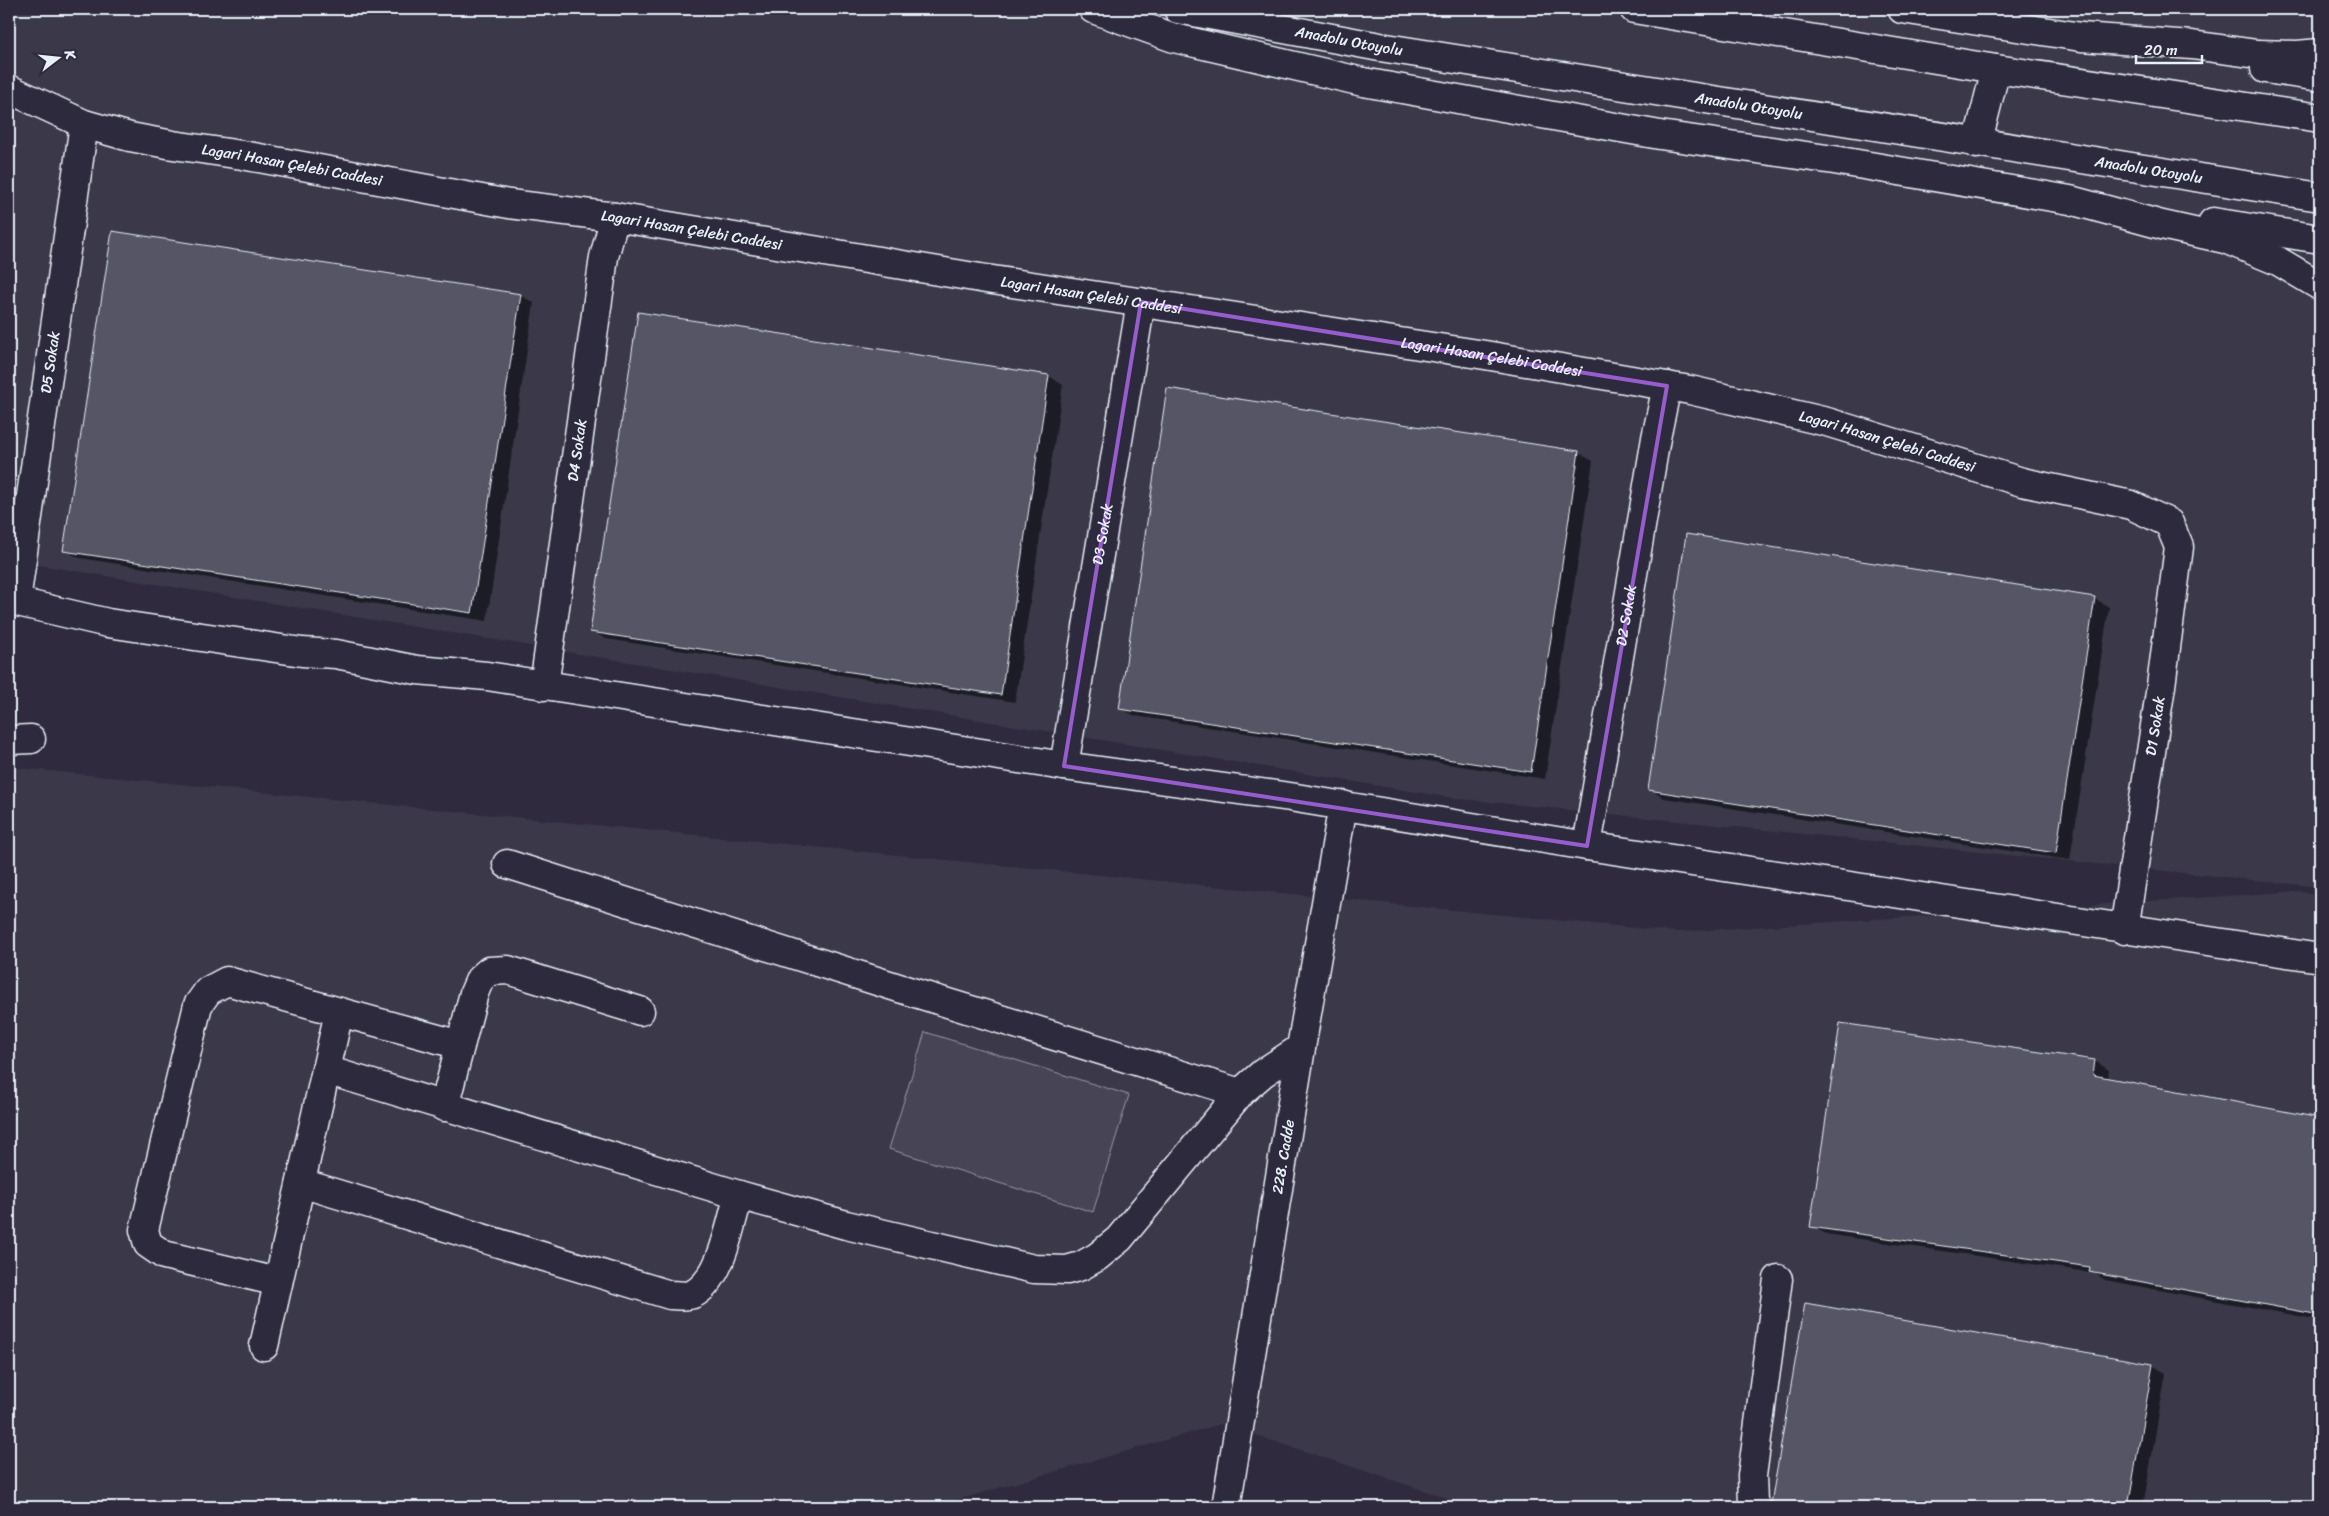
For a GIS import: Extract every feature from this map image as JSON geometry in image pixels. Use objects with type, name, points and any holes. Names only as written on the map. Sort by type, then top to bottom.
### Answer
[{"type":"main road","points":[[1093,9],[1174,38],[1362,82],[1641,132],[1834,160],[2070,200],[2320,239]]},
{"type":"main road","name":"Anadolu Otoyolu","points":[[1178,9],[1380,47],[1976,144],[2320,197]]},
{"type":"main road","points":[[1634,9],[1996,69],[2320,118]]},
{"type":"main road","points":[[1902,9],[2081,37],[2186,57],[2320,77]]},
{"type":"main road","points":[[2081,37],[2192,45],[2257,54],[2297,56],[2320,53]]},
{"type":"main road","points":[[1976,144],[1996,69]]},
{"type":"main road","name":"Lagari Hasan Çelebi Caddesi","points":[[9,90],[84,124],[139,139],[242,155],[509,204],[614,217],[986,279],[1485,355],[1734,399],[1827,422],[2022,482],[2131,505],[2169,523]]},
{"type":"main road","name":"D5 Sokak","points":[[12,601],[84,124]]},
{"type":"main road","points":[[2070,200],[2162,225],[2225,239],[2278,261],[2320,286]]},
{"type":"main road","name":"D4 Sokak","points":[[544,686],[604,257],[614,217]]},
{"type":"main road","name":"D3 Sokak","points":[[1064,766],[1141,302]]},
{"type":"main road","name":"D2 Sokak","points":[[1587,846],[1656,438],[1667,386]]},
{"type":"main road","name":"D1 Sokak","points":[[2124,930],[2161,686],[2179,547],[2169,523]]},
{"type":"main road","points":[[12,601],[108,623],[302,652],[336,654],[417,670],[487,676],[1064,766],[1343,805],[1587,846],[2124,930],[2320,958]]},
{"type":"main road","name":"228. Cadde","points":[[1226,1507],[1343,805]]},
{"type":"main road","points":[[507,864],[908,991],[1240,1093]]},
{"type":"main road","points":[[444,1107],[474,993],[480,979],[489,970],[508,970],[640,1011]]},
{"type":"main road","points":[[278,1282],[164,1255],[148,1244],[144,1230],[198,1004],[208,991],[227,981],[460,1045]]},
{"type":"main road","points":[[264,1346],[339,1012]]},
{"type":"main road","points":[[326,1070],[739,1196],[846,1225],[1034,1269],[1067,1270],[1081,1266],[1097,1257],[1119,1239],[1240,1093],[1263,1074],[1301,1048]]},
{"type":"main road","points":[[301,1183],[670,1295],[692,1294],[708,1281],[720,1258],[739,1196]]},
{"type":"main road","points":[[1756,1507],[1753,1502],[1752,1476],[1778,1279]]},
{"type":"highlighted area","points":[[1141,302],[1667,386],[1587,846],[1064,766]]},
{"type":"shaded area","points":[[9,9],[2320,9],[2320,887],[1452,798],[9,560]]},
{"type":"shaded area","points":[[9,767],[1676,932],[2302,891],[2320,896],[2320,1507],[1474,1507],[1221,1424],[947,1503],[946,1507],[9,1507]]},
{"type":"shaded area","points":[[925,1032],[1129,1095],[1093,1212],[889,1149]]},
{"type":"building","points":[[112,231],[521,294],[472,613],[63,551]]},
{"type":"building","points":[[638,312],[1049,375],[1001,695],[590,632]]},
{"type":"building","points":[[1167,388],[1579,451],[1531,772],[1119,709]]},
{"type":"building","points":[[1686,534],[2095,597],[2056,853],[1648,790]]},
{"type":"building","points":[[1840,1023],[2095,1060],[2093,1075],[2320,1118],[2320,1315],[2089,1272],[2090,1267],[1810,1227]]},
{"type":"building","points":[[1805,1303],[2153,1364],[2128,1507],[1787,1507],[1771,1504]]}]
